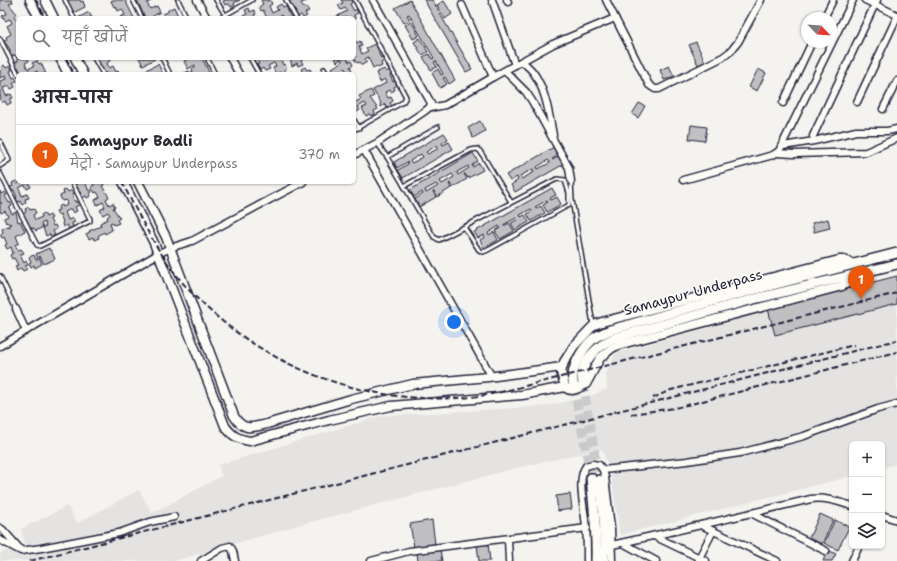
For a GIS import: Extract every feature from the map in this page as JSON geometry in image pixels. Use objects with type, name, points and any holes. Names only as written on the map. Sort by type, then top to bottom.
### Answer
[{"type":"main road","name":"Samaypur Underpass","points":[[569,387],[573,371],[584,350],[592,340],[610,330],[749,291],[897,253]]},
{"type":"main road","name":"Samaypur Underpass","points":[[583,384],[582,374],[592,354],[603,343],[614,338],[754,299],[897,264]]},
{"type":"main road","points":[[596,561],[597,545],[594,500],[595,479],[603,501],[605,544],[604,561]]},
{"type":"street","points":[[30,0],[39,16]]},
{"type":"street","points":[[45,0],[53,16]]},
{"type":"street","points":[[197,0],[206,16]]},
{"type":"street","points":[[356,154],[376,143],[425,111],[431,103],[373,0]]},
{"type":"street","points":[[492,0],[515,65]]},
{"type":"street","points":[[606,0],[650,85],[655,89],[659,89],[723,57],[731,51],[761,0]]},
{"type":"street","points":[[827,12],[833,0]]},
{"type":"street","points":[[777,153],[783,146],[853,0]]},
{"type":"street","points":[[857,102],[897,16],[876,2],[865,0]]},
{"type":"street","points":[[812,136],[876,2]]},
{"type":"street","points":[[462,5],[493,77]]},
{"type":"street","points":[[430,106],[445,106],[493,77],[553,44],[615,18]]},
{"type":"street","points":[[783,104],[809,48]]},
{"type":"street","points":[[61,60],[67,72]]},
{"type":"street","points":[[76,60],[82,72]]},
{"type":"street","points":[[231,60],[238,72]]},
{"type":"street","points":[[522,61],[533,72],[546,99],[555,143]]},
{"type":"street","points":[[504,71],[526,92],[532,101],[569,168],[571,181]]},
{"type":"street","points":[[883,109],[897,80]]},
{"type":"street","points":[[783,146],[814,141],[856,131],[887,131],[897,129]]},
{"type":"street","points":[[683,180],[777,153],[866,152],[897,138]]},
{"type":"street","points":[[364,150],[492,377]]},
{"type":"street","points":[[124,184],[154,243],[225,426],[233,436],[250,441],[329,420],[391,406],[522,395],[569,387]]},
{"type":"street","points":[[139,184],[166,237],[234,416],[241,425],[253,427],[267,424],[351,399],[413,384],[492,377],[562,367]]},
{"type":"street","points":[[0,346],[158,254],[192,240],[297,184]]},
{"type":"street","points":[[854,264],[844,260],[839,260],[602,322],[594,326],[574,346],[562,367],[561,372],[569,387],[566,389],[571,390],[586,384],[600,358],[618,345],[842,286],[855,274]]},
{"type":"street","points":[[16,309],[26,331]]},
{"type":"street","points":[[603,470],[687,461],[740,453],[804,436],[878,409],[897,404]]},
{"type":"street","points":[[233,436],[241,425]]},
{"type":"street","points":[[587,561],[587,528],[582,496],[583,470],[586,466],[593,464],[599,465],[603,470],[605,477],[608,494],[612,561]]},
{"type":"street","points":[[612,545],[816,498],[832,500],[849,505]]},
{"type":"street","points":[[751,513],[826,551]]},
{"type":"street","points":[[885,516],[897,520]]},
{"type":"street","points":[[0,540],[21,551],[119,533],[150,522],[174,517]]},
{"type":"street","points":[[701,525],[777,561]]},
{"type":"street","points":[[0,528],[21,551]]},
{"type":"street","points":[[371,561],[409,551],[587,528]]},
{"type":"street","points":[[698,559],[713,531]]},
{"type":"street","points":[[654,536],[698,559],[706,561]]},
{"type":"street","points":[[508,539],[509,561]]},
{"type":"street","points":[[623,543],[656,561]]},
{"type":"street","points":[[201,561],[222,548],[230,546],[233,551],[235,561]]},
{"type":"street","points":[[852,561],[858,549]]},
{"type":"lane","points":[[65,0],[73,16]]},
{"type":"lane","points":[[133,0],[141,16]]},
{"type":"lane","points":[[178,0],[186,16]]},
{"type":"lane","points":[[216,0],[225,16]]},
{"type":"lane","points":[[228,16],[252,0]]},
{"type":"lane","points":[[286,0],[295,16]]},
{"type":"lane","points":[[355,0],[406,97],[403,102],[356,129]]},
{"type":"lane","points":[[0,38],[17,72]]},
{"type":"lane","points":[[95,60],[101,72]]},
{"type":"lane","points":[[163,60],[169,72]]},
{"type":"lane","points":[[209,60],[214,72]]},
{"type":"lane","points":[[251,60],[258,72]]},
{"type":"lane","points":[[356,123],[359,128]]},
{"type":"lane","points":[[387,157],[438,127]]},
{"type":"lane","points":[[0,141],[10,160],[0,166]]},
{"type":"lane","points":[[376,143],[387,157],[436,239],[442,239],[464,227],[511,202],[557,179],[565,180],[569,193],[569,205],[485,252],[479,250],[464,227]]},
{"type":"lane","points":[[404,186],[471,150],[477,149],[480,151],[511,202]]},
{"type":"lane","points":[[0,173],[37,245],[40,246],[90,221],[90,218],[73,184]]},
{"type":"lane","points":[[571,181],[572,200],[594,326]]},
{"type":"lane","points":[[0,276],[16,309]]},
{"type":"shaded area","points":[[897,276],[897,464],[885,467],[885,441],[849,441],[849,477],[620,535],[611,475],[602,449],[516,468],[292,527],[174,561],[0,561],[0,553],[25,545],[21,529],[67,506],[77,523],[139,490],[152,513],[222,476],[218,465],[381,416],[547,406],[590,396],[607,389],[606,373],[616,353]]},
{"type":"building","points":[[0,0],[12,0],[13,2],[9,4],[17,14],[14,16],[16,19],[16,57],[15,55],[11,57],[9,52],[11,51],[4,41],[7,39],[6,37],[11,34],[7,26],[12,23],[10,19],[5,21],[2,16],[7,14],[5,10],[2,11],[0,8]]},
{"type":"building","points":[[67,0],[83,1],[85,7],[73,13]]},
{"type":"building","points":[[125,0],[133,16],[122,16],[125,15],[122,9],[118,11],[116,6],[114,7],[111,1]]},
{"type":"building","points":[[137,0],[153,0],[147,3],[150,9],[157,6],[160,12],[153,16],[144,16]]},
{"type":"building","points":[[240,0],[234,3],[235,5],[231,7],[229,4],[225,5],[223,1]]},
{"type":"building","points":[[261,0],[270,0],[272,4],[269,6],[272,13],[278,10],[276,7],[281,4],[283,7],[286,6],[290,16],[266,16],[263,10],[261,11],[259,7],[263,4]]},
{"type":"building","points":[[310,0],[301,3],[304,8],[306,7],[309,11],[305,13],[307,16],[295,16],[294,13],[296,12],[288,1]]},
{"type":"building","points":[[341,0],[351,0],[352,3],[350,4],[354,11],[356,9],[358,13],[354,16],[338,16],[347,11],[345,8],[341,10],[338,5],[343,3]]},
{"type":"building","points":[[410,0],[455,80],[449,84],[445,77],[443,78],[447,84],[440,88],[432,73],[438,69],[441,75],[443,74],[436,61],[434,62],[437,67],[431,70],[423,57],[429,54],[432,59],[434,58],[427,46],[425,47],[428,52],[422,55],[414,42],[420,38],[424,45],[426,44],[417,29],[416,30],[419,36],[413,39],[405,25],[411,22],[415,28],[416,27],[409,14],[407,15],[410,20],[404,23],[395,8]]},
{"type":"building","points":[[424,0],[432,0],[439,11],[440,10],[437,5],[444,1],[452,14],[445,19],[442,13],[440,14],[472,69],[466,72]]},
{"type":"building","points":[[174,7],[178,16],[164,16],[163,14],[168,12],[168,10]]},
{"type":"building","points":[[249,8],[250,12],[254,10],[256,14],[255,16],[243,16],[247,14],[245,10]]},
{"type":"building","points":[[89,12],[91,16],[82,16]]},
{"type":"building","points":[[360,41],[362,45],[359,47],[362,54],[368,51],[366,48],[375,44],[380,52],[378,53],[384,61],[381,63],[382,66],[378,68],[377,66],[373,68],[368,57],[365,59],[367,62],[362,65],[360,62],[357,63],[355,60],[356,60],[356,42],[357,43]]},
{"type":"building","points":[[696,42],[705,62],[698,65],[689,45]]},
{"type":"building","points":[[28,60],[25,63],[28,69],[34,66],[32,63],[37,61],[39,64],[41,63],[45,72],[20,72],[14,63]]},
{"type":"building","points":[[98,60],[111,60],[107,63],[109,68],[113,66],[116,72],[103,72]]},
{"type":"building","points":[[140,60],[153,60],[143,65]]},
{"type":"building","points":[[203,60],[209,72],[192,72],[195,65],[188,69],[184,61]]},
{"type":"building","points":[[257,60],[281,60],[283,65],[284,64],[287,68],[284,70],[285,72],[275,72],[273,68],[276,66],[274,63],[268,66],[270,69],[265,71],[263,68],[260,70],[257,65],[259,64]]},
{"type":"building","points":[[290,60],[301,60],[303,64],[298,66],[297,63],[292,66]]},
{"type":"building","points":[[341,60],[348,60],[349,62],[351,61],[353,65],[350,67],[352,70],[347,72],[345,68],[341,72],[332,72],[334,71],[332,68],[342,62]]},
{"type":"building","points":[[158,64],[162,72],[147,72],[146,70]]},
{"type":"building","points":[[4,65],[6,68],[10,66],[12,70],[10,71],[13,78],[15,77],[16,79],[16,82],[13,83],[15,87],[11,89],[9,86],[3,88],[6,96],[11,94],[13,98],[10,99],[11,103],[7,105],[5,101],[2,103],[0,99],[0,81],[6,79],[5,76],[0,78],[0,71],[2,70],[1,67]]},
{"type":"building","points":[[669,66],[674,76],[664,80],[660,70]]},
{"type":"building","points":[[305,67],[307,70],[310,69],[312,72],[302,72],[301,69]]},
{"type":"building","points":[[384,69],[386,72],[390,70],[392,74],[390,75],[393,82],[395,81],[397,85],[394,87],[395,90],[385,92],[388,98],[391,97],[393,101],[390,103],[392,106],[387,108],[385,104],[381,107],[381,103],[373,90],[386,83],[385,79],[380,82],[376,73]]},
{"type":"building","points":[[758,69],[766,73],[757,91],[749,87]]},
{"type":"building","points":[[371,90],[374,96],[370,98],[378,109],[374,111],[375,114],[366,116],[362,108],[367,106],[365,103],[358,107],[360,110],[356,112],[356,102],[361,99],[359,96]]},
{"type":"building","points":[[639,103],[645,106],[638,118],[632,114]]},
{"type":"building","points":[[480,121],[485,131],[473,138],[468,128]]},
{"type":"building","points":[[691,125],[707,127],[705,141],[689,139]]},
{"type":"building","points":[[444,133],[448,139],[442,143],[443,145],[449,142],[453,149],[403,178],[398,170],[408,164],[407,162],[397,168],[394,162]],"holes":[[[437,145],[439,148],[428,154],[426,152]],[[421,154],[423,157],[412,163],[410,161]]]},
{"type":"building","points":[[554,147],[559,155],[552,159],[553,160],[559,156],[564,164],[515,192],[511,185],[518,180],[517,177],[510,181],[506,175]],"holes":[[[548,160],[550,163],[538,169],[537,167]],[[533,169],[534,172],[522,179],[520,176]]]},
{"type":"building","points":[[473,153],[478,161],[472,165],[473,167],[479,163],[483,170],[468,178],[464,174],[467,179],[452,188],[450,183],[451,188],[437,197],[434,191],[433,192],[436,197],[419,207],[415,199],[423,194],[422,192],[414,197],[410,190]],"holes":[[[468,166],[469,168],[458,175],[457,172]],[[452,174],[454,177],[442,184],[440,181]],[[436,184],[438,186],[426,193],[425,190]]]},
{"type":"building","points":[[16,181],[16,184],[30,184],[31,187],[27,189],[25,185],[19,188],[22,196],[27,194],[29,198],[25,199],[26,202],[22,205],[20,201],[17,202],[14,190],[12,191],[10,187],[13,186],[12,183]]},
{"type":"building","points":[[75,184],[86,184],[89,191],[91,190],[92,192],[90,194],[91,196],[87,198],[86,196],[82,198],[81,193]]},
{"type":"building","points":[[103,184],[102,186],[109,197],[106,199],[109,205],[113,203],[115,207],[113,208],[120,218],[117,220],[119,223],[114,225],[112,222],[110,223],[112,230],[105,234],[104,232],[98,236],[99,238],[94,240],[93,237],[89,239],[86,234],[90,232],[89,231],[101,226],[100,223],[108,219],[107,217],[110,215],[108,212],[103,215],[100,210],[105,207],[103,202],[97,205],[95,200],[100,197],[91,187],[94,185]]},
{"type":"building","points":[[552,188],[556,195],[550,198],[551,200],[557,197],[561,204],[547,212],[543,205],[548,202],[547,200],[535,207],[536,209],[541,206],[545,213],[531,221],[527,214],[532,211],[531,209],[520,215],[521,217],[525,215],[529,222],[515,230],[511,223],[517,220],[516,218],[503,225],[504,226],[509,223],[514,231],[500,239],[495,231],[500,228],[499,226],[488,233],[489,235],[494,232],[498,240],[484,248],[480,240],[485,237],[484,235],[478,238],[474,232]]},
{"type":"building","points":[[66,189],[68,192],[72,190],[74,194],[72,195],[75,202],[77,201],[79,205],[75,207],[77,211],[73,213],[71,209],[65,212],[68,220],[73,218],[75,222],[72,223],[73,227],[69,229],[67,225],[63,227],[60,214],[58,215],[56,211],[59,210],[58,207],[67,205],[66,203],[68,202],[66,200],[62,201],[60,196],[64,194],[63,191]]},
{"type":"building","points":[[0,191],[1,194],[5,192],[7,195],[5,196],[12,206],[9,208],[12,214],[16,212],[18,222],[20,221],[25,231],[16,236],[19,243],[15,245],[18,250],[21,249],[24,253],[20,255],[24,263],[26,261],[28,265],[25,266],[27,269],[23,271],[21,268],[17,271],[15,266],[18,265],[14,258],[12,259],[10,255],[13,253],[11,247],[7,249],[5,245],[7,244],[4,237],[2,238],[0,235],[3,232],[2,229],[8,226],[10,227],[9,225],[12,224],[6,223],[4,218],[8,216],[5,211],[1,213],[0,204],[2,203],[0,202]]},
{"type":"building","points":[[29,207],[30,210],[34,209],[36,213],[33,215],[35,220],[42,217],[41,215],[44,213],[46,217],[50,215],[53,226],[55,225],[57,229],[53,231],[55,235],[51,237],[50,234],[46,236],[43,228],[46,226],[44,222],[41,224],[43,227],[36,231],[34,228],[30,229],[23,214],[26,212],[25,209]]},
{"type":"building","points":[[828,219],[830,228],[814,232],[812,223]]},
{"type":"building","points":[[49,248],[55,259],[44,264],[40,256],[39,257],[42,264],[35,268],[34,265],[31,267],[29,257],[34,255],[36,260],[38,259],[36,254]]},
{"type":"building","points":[[897,276],[897,304],[775,335],[768,309]]},
{"type":"building","points":[[570,494],[572,509],[558,511],[556,496]]},
{"type":"building","points":[[820,514],[833,520],[822,544],[809,538]]},
{"type":"building","points":[[432,520],[435,544],[414,547],[410,524]]},
{"type":"building","points":[[835,520],[849,527],[838,550],[824,543]]},
{"type":"building","points":[[488,544],[490,561],[479,561],[477,545]]},
{"type":"building","points":[[440,550],[442,561],[418,561],[417,553]]},
{"type":"building","points":[[828,550],[836,554],[832,561],[823,561]]},
{"type":"tunnel","points":[[583,383],[599,480]]},
{"type":"tunnel","points":[[574,387],[591,478]]},
{"type":"railway","points":[[36,0],[45,16]]},
{"type":"railway","points":[[67,60],[73,72]]},
{"type":"railway","points":[[123,184],[144,224],[169,265],[189,290],[217,317],[249,341],[282,360],[318,376],[355,388],[393,395],[432,398],[482,396],[897,293]]},
{"type":"railway","points":[[30,561],[897,340]]},
{"type":"railway","points":[[653,398],[671,390],[854,345]]},
{"type":"railway","points":[[631,414],[675,408],[897,352]]},
{"type":"place","name":"Samaypur Badli","points":[[861,299]]}]
